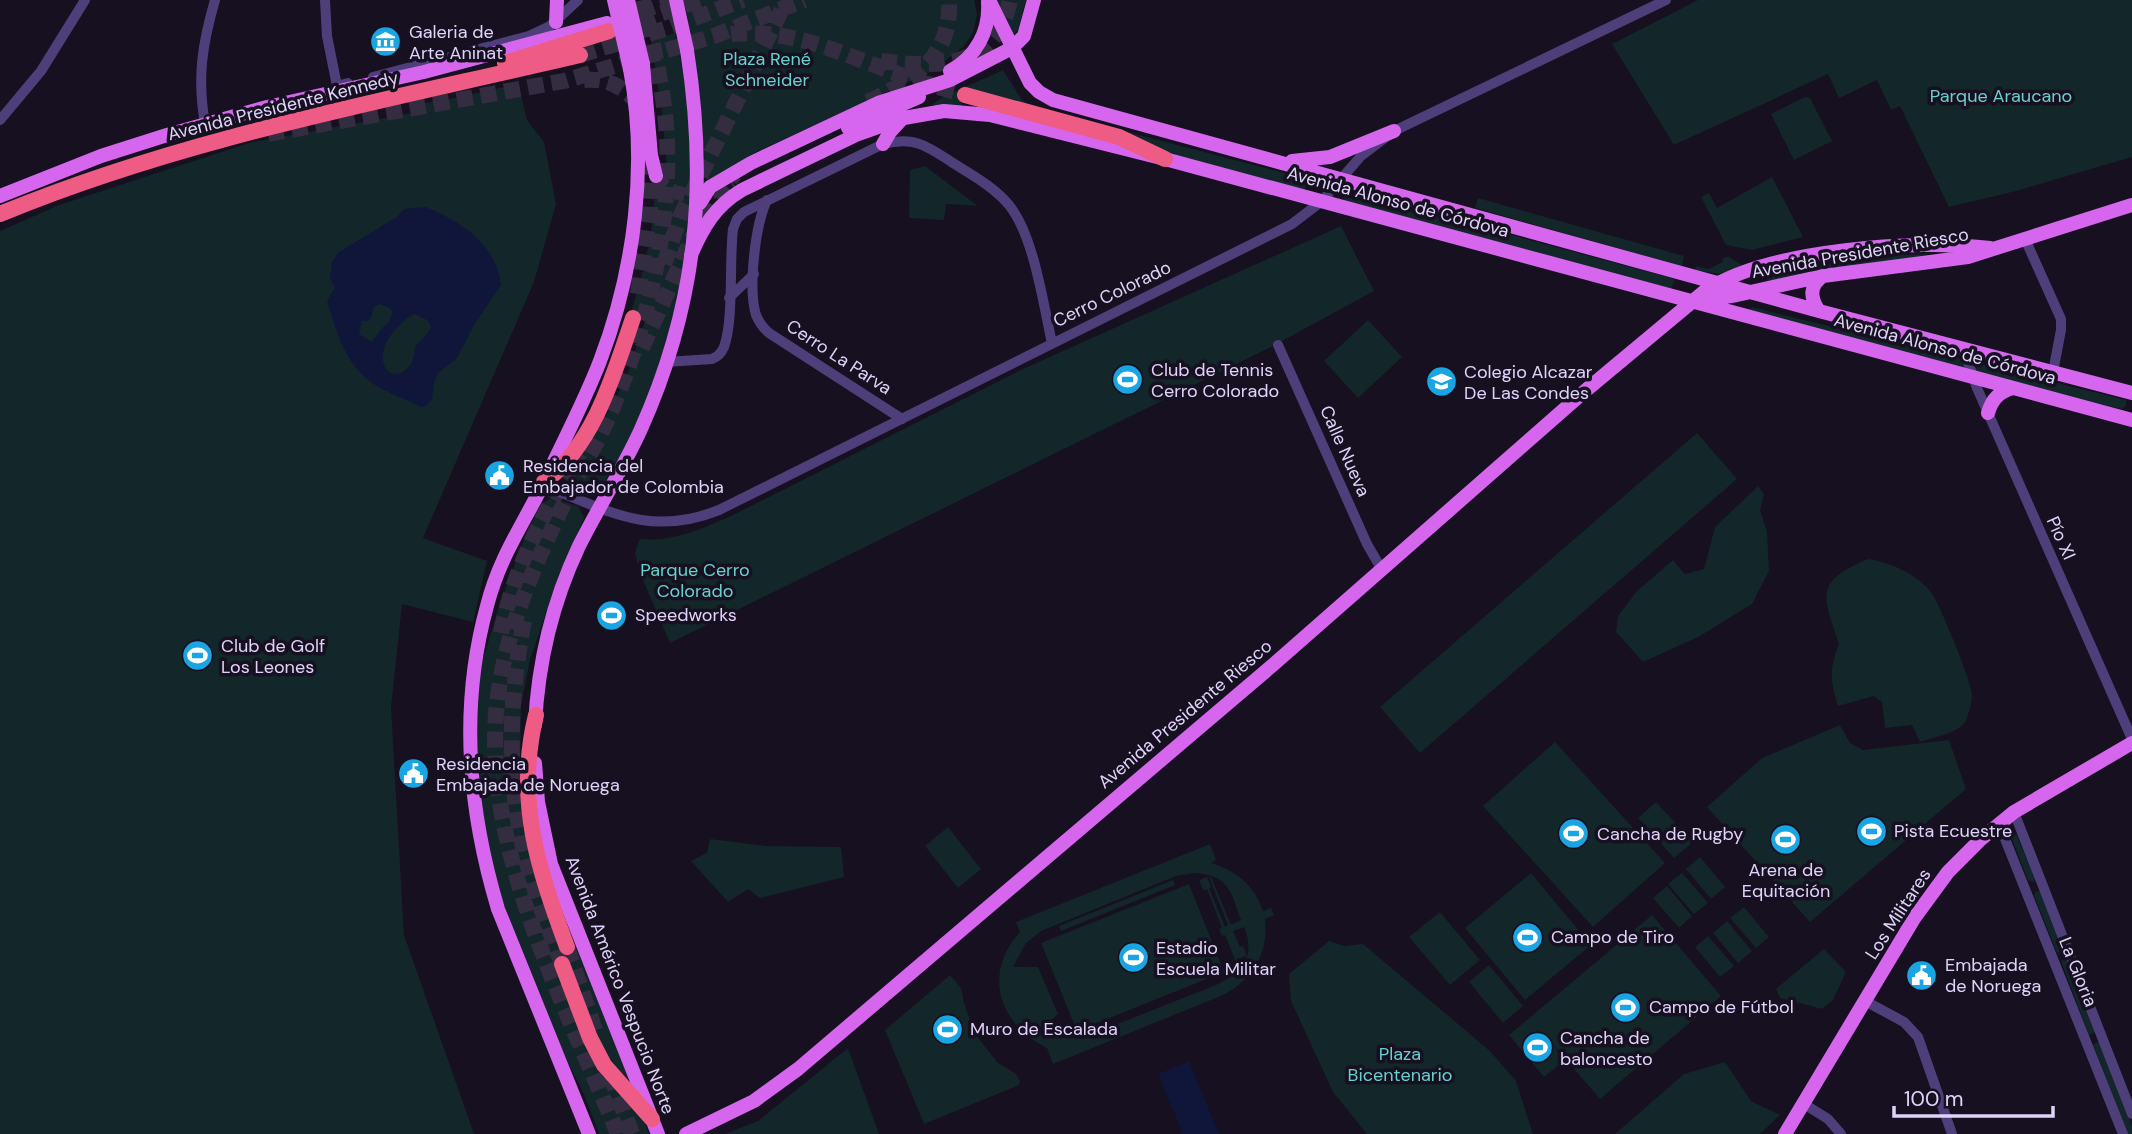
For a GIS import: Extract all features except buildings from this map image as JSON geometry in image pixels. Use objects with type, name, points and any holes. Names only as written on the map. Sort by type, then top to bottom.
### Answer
[{"type":"highway","points":[[424,92],[607,26]]},
{"type":"highway","name":"Avenida Presidente Kennedy","points":[[0,214],[111,172],[186,149],[580,55]]},
{"type":"highway","points":[[965,95],[1119,137],[1165,159]]},
{"type":"highway","points":[[543,484],[586,433],[616,367],[633,318]]},
{"type":"highway","points":[[536,715],[528,761],[530,821],[542,878],[567,947]]},
{"type":"highway","points":[[562,964],[590,1038],[604,1065],[655,1127]]},
{"type":"main road","points":[[556,22],[557,0]]},
{"type":"main road","points":[[589,1134],[498,909],[481,849],[471,788],[470,707],[487,606],[511,539],[543,484],[600,361],[625,277],[636,194],[637,66],[614,0]]},
{"type":"main road","points":[[628,0],[656,176]]},
{"type":"main road","name":"Avenida Américo Vespucio Norte","points":[[655,1127],[551,864],[538,803],[534,760],[536,715],[544,656],[555,609],[579,546],[641,428],[680,312],[691,255],[697,215],[698,147],[687,50],[676,0]]},
{"type":"main road","points":[[697,215],[704,194],[724,177],[953,70],[968,58],[984,34],[989,0]]},
{"type":"main road","name":"Avenida Alonso de Córdova","points":[[989,0],[1034,88],[1053,100],[1819,311],[2132,393]]},
{"type":"main road","points":[[734,184],[872,118],[912,102],[1012,48],[1024,36],[1034,0]]},
{"type":"main road","points":[[267,107],[424,72],[607,26]]},
{"type":"main road","points":[[878,103],[950,80]]},
{"type":"main road","points":[[0,196],[100,156],[337,86]]},
{"type":"main road","name":"Avenida Alonso de Córdova","points":[[691,255],[707,222],[730,197],[856,135],[904,118],[958,111],[990,115],[1165,159],[2132,420]]},
{"type":"main road","points":[[872,118],[921,114]]},
{"type":"main road","points":[[883,144],[904,118]]},
{"type":"main road","points":[[1281,162],[1330,157],[1394,131]]},
{"type":"main road","name":"Avenida Presidente Riesco","points":[[1693,300],[1722,298],[1823,276],[1968,257],[2132,205]]},
{"type":"main road","name":"Avenida Presidente Riesco","points":[[686,1134],[736,1111],[785,1080],[1382,570],[1585,391],[1718,282],[1771,265],[1870,248],[1928,244],[1990,248]]},
{"type":"main road","points":[[1819,311],[1814,304],[1812,290],[1823,276]]},
{"type":"main road","points":[[1988,413],[1993,400],[2005,390],[2013,388]]},
{"type":"main road","name":"Los Militares","points":[[1785,1134],[1932,892],[1964,855],[2014,812],[2132,741]]},
{"type":"street","points":[[0,120],[41,71],[85,0]]},
{"type":"street","points":[[205,124],[200,67],[215,0]]},
{"type":"street","points":[[325,0],[327,36],[337,86],[529,36],[556,22],[578,0]]},
{"type":"street","name":"Cerro Colorado","points":[[543,484],[633,519],[658,523],[705,515],[1292,223],[1322,201],[1361,156],[1394,131],[1666,0]]},
{"type":"street","points":[[665,362],[702,360],[718,356],[724,344],[734,224],[748,209],[883,144],[908,141],[929,146],[992,189],[1008,203],[1018,217],[1028,245],[1052,343]]},
{"type":"street","name":"Cerro La Parva","points":[[767,200],[755,236],[756,314],[766,330],[902,419]]},
{"type":"street","points":[[2025,239],[2061,319],[2053,372]]},
{"type":"street","points":[[729,298],[754,274]]},
{"type":"street","name":"Calle Nueva","points":[[1279,345],[1367,544],[1382,570]]},
{"type":"street","name":"Pío XI","points":[[1963,348],[1972,377],[2132,741]]},
{"type":"street","name":"La Gloria","points":[[2014,812],[2132,1114]]},
{"type":"street","name":"La Gloria","points":[[1999,824],[2123,1134]]},
{"type":"street","points":[[2026,891],[2042,885]]},
{"type":"street","points":[[2053,958],[2069,951]]},
{"type":"street","points":[[1865,1001],[1903,1022],[1918,1037],[1952,1134]]},
{"type":"street","points":[[2087,1042],[2101,1036]]},
{"type":"street","points":[[1804,1104],[1828,1119],[1841,1134]]},
{"type":"green space","name":"Plaza René Schneider","points":[[684,0],[974,0],[977,15],[973,33],[963,47],[930,72],[756,152],[707,183],[694,48]]},
{"type":"green space","points":[[994,0],[1026,0],[1018,30],[1010,39]]},
{"type":"green space","name":"Parque Araucano","points":[[1698,0],[2132,0],[2132,157],[2016,191],[1949,207],[1900,106],[1891,110],[1877,80],[1839,98],[1828,74],[1674,145],[1612,44]]},
{"type":"green space","points":[[675,33],[691,112],[693,231],[660,367],[629,441],[597,495],[564,480],[612,406],[628,372],[645,321],[630,316],[651,233],[654,182],[668,178],[651,40]]},
{"type":"green space","points":[[1003,70],[1022,100],[1033,108],[966,92],[961,105],[935,107],[933,104],[941,98]]},
{"type":"green space","name":"Club de Golf Los Leones","points":[[518,84],[527,120],[544,142],[556,204],[534,282],[423,538],[487,561],[473,622],[402,604],[391,707],[404,935],[474,1134],[0,1134],[0,231],[59,205],[252,142],[412,113],[411,105]]},
{"type":"green space","points":[[1805,97],[1810,98],[1832,141],[1794,160],[1771,114]]},
{"type":"green space","points":[[1109,127],[1307,179],[1304,191],[1164,154]]},
{"type":"green space","points":[[925,166],[978,206],[946,204],[944,220],[909,218],[910,170]]},
{"type":"green space","points":[[1772,177],[1803,237],[1752,250],[1726,245],[1701,197],[1709,193],[1717,208]]},
{"type":"green space","points":[[1343,196],[1419,214],[1436,215],[1675,279],[1671,289],[1345,203]]},
{"type":"green space","points":[[1478,198],[1684,256],[1682,266],[1475,208]]},
{"type":"green space","name":"Parque Cerro Colorado","points":[[1341,226],[1374,291],[1269,348],[670,643],[640,573],[635,553],[640,539],[676,536],[731,516],[1023,369]]},
{"type":"green space","points":[[1930,254],[1866,268],[1775,282],[1760,277],[1871,256]]},
{"type":"green space","points":[[1728,256],[1743,266],[1719,274],[1695,270],[1696,266],[1708,269],[1723,262],[1722,259]]},
{"type":"green space","points":[[1752,307],[2126,400],[2126,406],[2122,409],[2050,393],[1741,313]]},
{"type":"green space","points":[[1368,320],[1402,357],[1358,398],[1324,361]]},
{"type":"green space","points":[[1697,433],[1737,479],[1420,753],[1380,707]]},
{"type":"green space","points":[[1758,486],[1764,494],[1760,510],[1767,532],[1769,571],[1752,604],[1700,636],[1643,662],[1616,632],[1618,616],[1637,591],[1673,560],[1685,574],[1704,569],[1715,527]]},
{"type":"green space","points":[[551,498],[578,506],[584,518],[559,574],[530,660],[521,705],[522,801],[563,949],[575,945],[631,1081],[618,1069],[597,1041],[563,958],[553,964],[579,1029],[642,1117],[649,1134],[599,1134],[502,899],[489,855],[474,748],[480,669],[500,603],[529,527],[544,502]]},
{"type":"green space","points":[[1868,559],[1886,563],[1912,575],[1927,588],[1937,602],[1967,677],[1972,699],[1965,722],[1944,735],[1920,742],[1912,725],[1885,728],[1882,702],[1874,696],[1838,706],[1832,675],[1839,644],[1829,614],[1827,592],[1830,583],[1838,575]]},
{"type":"green space","points":[[1840,725],[1850,743],[1863,750],[1949,740],[1966,789],[1810,922],[1707,807],[1762,758]]},
{"type":"green space","name":"Cancha de Rugby","points":[[1555,742],[1665,863],[1593,927],[1483,806]]},
{"type":"green space","points":[[1656,802],[1693,842],[1674,858],[1638,818]]},
{"type":"green space","points":[[948,827],[981,869],[958,888],[925,846]]},
{"type":"green space","points":[[2016,834],[2035,878],[2034,882],[2028,880],[2012,839]]},
{"type":"green space","points":[[710,839],[765,846],[841,847],[844,877],[760,898],[748,889],[728,902],[691,861],[707,853]]},
{"type":"green space","points":[[1210,844],[1216,860],[1211,863],[1229,870],[1243,880],[1255,894],[1263,911],[1271,908],[1274,915],[1265,919],[1264,944],[1256,965],[1242,983],[1232,990],[1053,1064],[1047,1048],[1017,1026],[1001,997],[1001,964],[1008,948],[1020,932],[1016,922]],"holes":[[[1195,873],[1207,875],[1222,882],[1227,887],[1241,920],[1231,925],[1209,877],[1228,925],[1225,927],[1207,877],[1199,880],[1203,890],[1207,889],[1222,928],[1219,929],[1222,936],[1225,935],[1238,967],[1240,966],[1237,959],[1247,956],[1233,931],[1244,927],[1248,955],[1240,969],[1216,985],[1082,1038],[1055,1038],[1040,1031],[1058,1014],[1038,967],[1013,967],[1026,943],[1041,931],[1176,876]]]},
{"type":"green space","points":[[1700,857],[1725,887],[1711,899],[1686,869]]},
{"type":"green space","name":"Campo de Tiro","points":[[1531,873],[1591,945],[1525,1000],[1465,928]]},
{"type":"green space","points":[[1682,873],[1708,903],[1694,914],[1668,884]]},
{"type":"green space","points":[[1173,880],[1175,885],[1061,931],[1059,926]]},
{"type":"green space","name":"Estadio Escuela Militar","points":[[1189,884],[1224,972],[1077,1031],[1041,943]]},
{"type":"green space","points":[[1667,886],[1692,916],[1679,928],[1653,898]]},
{"type":"green space","points":[[2036,891],[2041,892],[2064,951],[2057,953],[2034,895]]},
{"type":"green space","points":[[1744,907],[1769,937],[1756,948],[1730,918]]},
{"type":"green space","points":[[1440,912],[1480,960],[1450,985],[1409,937]]},
{"type":"green space","name":"Campo de Fútbol","points":[[1652,915],[1721,996],[1600,1099],[1543,1033],[1565,1060],[1544,1077],[1509,1035]]},
{"type":"green space","points":[[1727,921],[1752,951],[1738,963],[1713,933]]},
{"type":"green space","points":[[1708,936],[1734,966],[1720,977],[1695,947]]},
{"type":"green space","name":"Plaza Bicentenario","points":[[1329,941],[1344,946],[1363,944],[1490,1051],[1516,1081],[1533,1134],[1367,1134],[1333,1092],[1291,1001],[1289,974]]},
{"type":"green space","points":[[1824,949],[1846,972],[1833,1000],[1822,1009],[1780,998],[1776,989]]},
{"type":"green space","points":[[2067,958],[2096,1032],[2089,1035],[2061,961]]},
{"type":"green space","points":[[1489,965],[1523,1006],[1503,1023],[1469,982]]},
{"type":"green space","points":[[950,975],[961,988],[975,1034],[998,1063],[1015,1073],[1020,1081],[1019,1085],[924,1124],[885,1030]]},
{"type":"green space","points":[[2099,1042],[2132,1126],[2132,1134],[2128,1134],[2093,1044]]},
{"type":"green space","points":[[848,1048],[879,1134],[725,1134],[758,1121]]},
{"type":"green space","points":[[1725,1062],[1751,1101],[1780,1115],[1760,1134],[1615,1134],[1684,1074]]},
{"type":"water","points":[[425,207],[464,227],[492,257],[501,285],[474,325],[457,358],[438,373],[432,399],[426,406],[421,407],[379,387],[359,371],[341,343],[327,301],[335,288],[330,278],[332,262],[339,252],[397,217],[404,209]],"holes":[[[379,304],[390,308],[393,313],[387,325],[372,342],[359,334],[362,321],[368,321],[373,308]],[[415,314],[427,320],[431,326],[430,330],[415,348],[411,364],[396,374],[390,372],[385,367],[384,350],[398,327]]]},
{"type":"water","points":[[1189,1061],[1219,1134],[1183,1134],[1158,1074]]},
{"type":"tunnel","points":[[618,1134],[538,943],[521,893],[499,792],[495,743],[501,675],[519,609],[545,545],[620,390],[654,278],[666,200],[666,123],[643,0]]},
{"type":"tunnel","points":[[621,19],[676,0]]},
{"type":"tunnel","points":[[639,21],[700,0]]},
{"type":"tunnel","points":[[580,55],[668,28],[743,0]]},
{"type":"tunnel","points":[[268,134],[564,81],[714,36],[804,0]]},
{"type":"tunnel","points":[[868,102],[914,75],[937,52],[948,20],[949,0]]},
{"type":"tunnel","points":[[881,61],[923,64],[962,59],[992,40],[1003,23],[1010,0]]},
{"type":"tunnel","points":[[664,264],[680,217],[784,5]]},
{"type":"tunnel","points":[[731,34],[775,35],[816,44],[965,95]]},
{"type":"tunnel","points":[[584,80],[615,85],[640,106]]},
{"type":"tunnel","points":[[638,294],[650,210],[652,160]]},
{"type":"tunnel","points":[[642,348],[704,212],[735,174]]},
{"type":"tunnel","points":[[656,176],[663,185],[682,194],[703,194],[734,184]]},
{"type":"tunnel","points":[[501,633],[522,562],[580,453]]},
{"type":"tunnel","points":[[524,621],[512,714],[516,806],[532,879],[562,964]]},
{"type":"tunnel","points":[[567,947],[597,1036]]},
{"type":"tunnel","points":[[610,1074],[632,1134]]},
{"type":"place","name":"Galeria de Arte Aninat","points":[[386,42]]},
{"type":"place","name":"Club de Tennis Cerro Colorado","points":[[1128,380]]},
{"type":"place","name":"Colegio Alcazar De Las Condes","points":[[1441,382]]},
{"type":"place","name":"Residencia del Embajador de Colombia","points":[[500,476]]},
{"type":"place","name":"Speedworks","points":[[612,615]]},
{"type":"place","name":"Club de Golf Los Leones","points":[[198,656]]},
{"type":"place","name":"Residencia Embajada de Noruega","points":[[413,774]]},
{"type":"place","name":"Pista Ecuestre","points":[[1871,831]]},
{"type":"place","name":"Cancha de Rugby","points":[[1574,834]]},
{"type":"place","name":"Arena de Equitación","points":[[1786,840]]},
{"type":"place","name":"Campo de Tiro","points":[[1528,937]]},
{"type":"place","name":"Estadio Escuela Militar","points":[[1133,958]]},
{"type":"place","name":"Embajada de Noruega","points":[[1922,975]]},
{"type":"place","name":"Campo de Fútbol","points":[[1626,1007]]},
{"type":"place","name":"Muro de Escalada","points":[[947,1029]]},
{"type":"place","name":"Cancha de baloncesto","points":[[1537,1048]]}]
